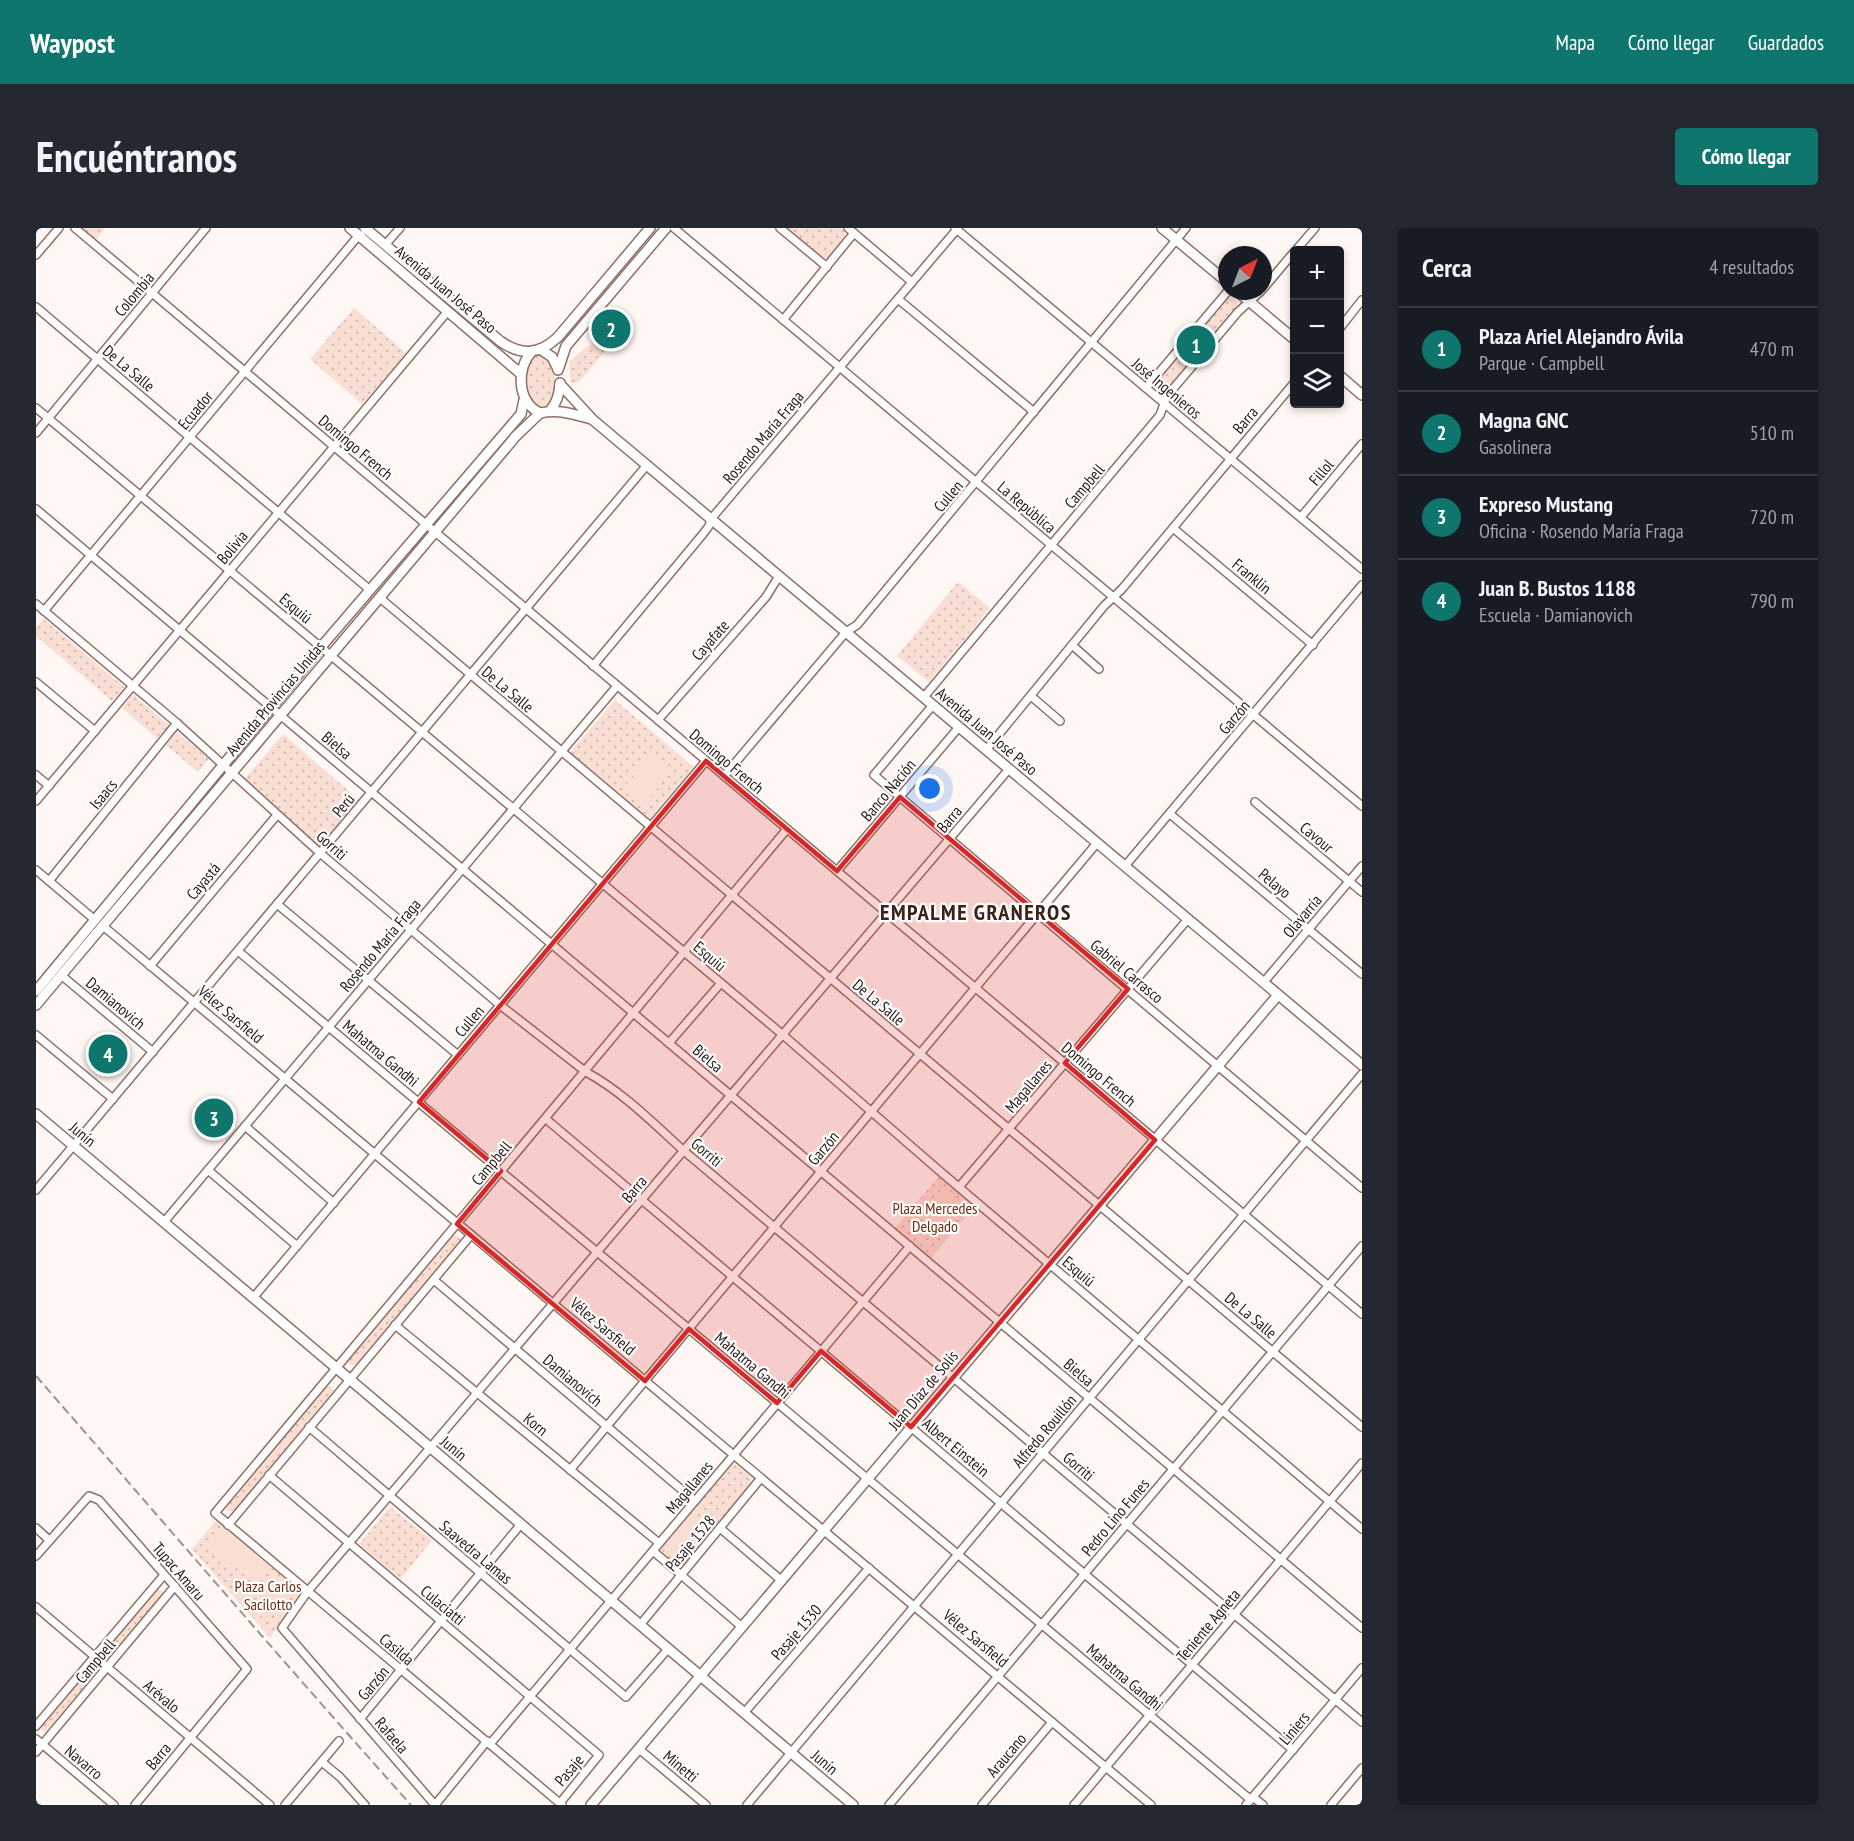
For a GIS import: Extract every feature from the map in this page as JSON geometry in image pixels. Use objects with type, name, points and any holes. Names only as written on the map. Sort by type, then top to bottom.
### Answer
[{"type":"main road","name":"Avenida Juan José Paso","points":[[350,228],[364,231],[385,244],[500,341],[521,352],[536,350]]},
{"type":"main road","points":[[536,350],[552,357],[558,370],[559,395],[556,404],[545,412],[534,410],[524,400],[521,374],[525,362],[536,350],[549,345],[558,337],[650,228]]},
{"type":"main road","points":[[558,370],[566,346],[666,228]]},
{"type":"main road","points":[[1162,228],[1218,275]]},
{"type":"main road","name":"Avenida Juan José Paso","points":[[364,231],[448,311],[521,374]]},
{"type":"main road","points":[[1248,300],[1290,336]]},
{"type":"main road","points":[[1344,379],[1362,395]]},
{"type":"main road","name":"Avenida Juan José Paso","points":[[560,384],[593,420],[1362,1065]]},
{"type":"main road","name":"Avenida Provincias Unidas","points":[[36,1005],[271,707],[520,414],[524,400]]},
{"type":"main road","name":"Avenida Juan José Paso","points":[[545,412],[566,412],[593,420]]},
{"type":"main road","name":"Avenida Provincias Unidas","points":[[36,991],[231,773],[516,436],[545,412]]},
{"type":"main road","name":"Juan Díaz de Solís","points":[[591,1805],[1278,994]]},
{"type":"main road","name":"Junín","points":[[36,1114],[853,1805]]},
{"type":"street","points":[[36,255],[58,228]]},
{"type":"street","name":"Domingo French","points":[[75,228],[1362,1314]]},
{"type":"street","name":"Colombia","points":[[36,433],[206,228]]},
{"type":"street","points":[[385,244],[400,228]]},
{"type":"street","name":"La República","points":[[674,228],[1362,806]]},
{"type":"street","points":[[780,228],[827,267]]},
{"type":"street","name":"Rosendo María Fraga","points":[[593,666],[704,534],[711,519],[957,228]]},
{"type":"street","name":"José Ingenieros","points":[[957,228],[1362,569]]},
{"type":"street","name":"Cullen","points":[[724,776],[846,632],[857,625],[1186,228]]},
{"type":"street","name":"Campbell","points":[[1299,246],[1315,228]]},
{"type":"street","name":"Ecuador","points":[[44,610],[364,231]]},
{"type":"street","points":[[783,320],[827,267],[851,231],[912,282]]},
{"type":"street","name":"Campbell","points":[[1272,278],[1290,257]]},
{"type":"street","points":[[898,299],[1034,412]]},
{"type":"street","points":[[1146,388],[1220,300]]},
{"type":"street","points":[[1344,323],[1362,300]]},
{"type":"street","name":"Campbell","points":[[924,697],[1160,415],[1167,396],[1250,302]]},
{"type":"street","name":"De La Salle","points":[[36,307],[370,590]]},
{"type":"street","name":"Bolivia","points":[[36,801],[448,311]]},
{"type":"street","name":"Barra","points":[[986,750],[1290,388]]},
{"type":"street","name":"Esquiú","points":[[36,408],[722,983],[1362,1529]]},
{"type":"street","name":"Fillol","points":[[1300,517],[1362,444]]},
{"type":"street","name":"Perú","points":[[36,1190],[647,465]]},
{"type":"street","name":"Bielsa","points":[[36,509],[1362,1629]]},
{"type":"street","name":"Franklin","points":[[1173,528],[1313,645]]},
{"type":"street","name":"Cayafate","points":[[658,720],[766,597],[779,576]]},
{"type":"street","name":"Garzón","points":[[1125,866],[1362,585]]},
{"type":"street","name":"De La Salle","points":[[380,598],[1362,1427]]},
{"type":"street","name":"Gorriti","points":[[36,604],[177,723],[320,854],[500,1005],[586,1072],[625,1098],[1362,1722]]},
{"type":"street","points":[[1072,645],[1099,669]]},
{"type":"street","points":[[36,682],[95,731]]},
{"type":"street","name":"Rosendo María Fraga","points":[[164,1222],[617,686]]},
{"type":"street","points":[[1031,696],[1060,721]]},
{"type":"street","name":"Gabriel Carrasco","points":[[933,705],[874,775],[1362,1188]]},
{"type":"street","name":"Isaacs","points":[[49,881],[177,723]]},
{"type":"street","name":"Banco Nación","points":[[837,871],[959,727]]},
{"type":"street","name":"Cullen","points":[[254,1298],[706,761]]},
{"type":"street","name":"Barra","points":[[282,1628],[308,1591],[1009,769]]},
{"type":"street","points":[[36,775],[49,786]]},
{"type":"street","name":"Cavour","points":[[1255,802],[1362,892]]},
{"type":"street","name":"Cayastá","points":[[150,966],[277,814]]},
{"type":"street","name":"Pelayo","points":[[1170,814],[1362,974]]},
{"type":"street","name":"Campbell","points":[[215,1513],[787,830]]},
{"type":"street","name":"Garzón","points":[[570,1470],[1097,843]]},
{"type":"street","name":"Olavarría","points":[[1263,983],[1362,866]]},
{"type":"street","name":"Vélez Sarsfield","points":[[36,870],[1151,1805]]},
{"type":"street","points":[[277,904],[458,1055]]},
{"type":"street","name":"Magallanes","points":[[959,1187],[1188,919]]},
{"type":"street","name":"Mahatma Gandhi","points":[[238,951],[1250,1801],[1263,1805]]},
{"type":"street","name":"Damianovich","points":[[61,975],[153,1052]]},
{"type":"street","points":[[669,1043],[722,983]]},
{"type":"street","points":[[36,1035],[113,1099]]},
{"type":"street","name":"Alfredo Rouillón","points":[[747,1805],[1362,1074]]},
{"type":"street","name":"Albert Einstein","points":[[546,1119],[1293,1750]]},
{"type":"street","points":[[245,1126],[334,1203]]},
{"type":"street","points":[[208,1170],[297,1246]]},
{"type":"street","points":[[228,1525],[471,1235]]},
{"type":"street","name":"Magallanes","points":[[435,1805],[530,1697],[910,1246]]},
{"type":"street","name":"Pedro Lino Funes","points":[[890,1805],[1362,1246]]},
{"type":"street","name":"Damianovich","points":[[434,1280],[695,1501]]},
{"type":"street","name":"Korn","points":[[395,1326],[659,1543]]},
{"type":"street","name":"Saavedra Lamas","points":[[309,1427],[626,1697],[668,1649]]},
{"type":"street","name":"Teniente Agneta","points":[[1074,1805],[1362,1463]]},
{"type":"street","name":"Culaciatti","points":[[269,1475],[599,1755]]},
{"type":"street","name":"Pasaje 1528","points":[[640,1625],[761,1478]]},
{"type":"street","name":"Tupac Amaru","points":[[49,1540],[89,1496],[99,1500],[247,1669]]},
{"type":"street","name":"Casilda","points":[[215,1513],[561,1804]]},
{"type":"street","name":"Garzón","points":[[360,1719],[521,1524]]},
{"type":"street","points":[[720,1527],[782,1581]]},
{"type":"street","points":[[36,1528],[49,1540],[36,1556]]},
{"type":"street","points":[[653,1551],[742,1627]]},
{"type":"street","name":"Pasaje 1530","points":[[744,1713],[868,1568]]},
{"type":"street","name":"Campbell","points":[[36,1726],[164,1575]]},
{"type":"street","name":"Campbell","points":[[36,1752],[175,1586]]},
{"type":"street","name":"Arévalo","points":[[36,1607],[270,1805]]},
{"type":"street","name":"Rafaela","points":[[282,1628],[435,1805]]},
{"type":"street","name":"Liniers","points":[[1250,1801],[1362,1668]]},
{"type":"street","name":"Barra","points":[[135,1805],[247,1669]]},
{"type":"street","name":"Araucano","points":[[982,1805],[1052,1722]]},
{"type":"street","name":"Navarro","points":[[36,1739],[114,1805]]},
{"type":"street","points":[[285,1805],[339,1741]]},
{"type":"street","name":"Minetti","points":[[639,1749],[706,1805]]},
{"type":"street","name":"Pasaje","points":[[561,1804],[599,1755]]},
{"type":"street","points":[[322,1762],[340,1777],[365,1805]]},
{"type":"street","points":[[1331,1805],[1362,1768]]},
{"type":"highlighted area","points":[[706,761],[837,871],[900,797],[1128,989],[1065,1063],[1155,1140],[911,1427],[821,1351],[777,1403],[689,1329],[645,1381],[457,1224],[501,1171],[419,1102]]},
{"type":"green space","points":[[80,228],[105,228],[95,241]]},
{"type":"green space","points":[[787,228],[840,228],[844,231],[845,236],[829,258],[823,258]]},
{"type":"green space","points":[[1223,300],[1236,301],[1238,309],[1168,391],[1162,394],[1155,390],[1155,381]]},
{"type":"green space","points":[[354,308],[406,353],[362,404],[310,359]]},
{"type":"green space","points":[[595,343],[605,349],[604,353],[579,382],[571,383],[569,362],[585,348]]},
{"type":"green space","points":[[540,354],[550,364],[555,378],[552,401],[548,407],[541,408],[529,398],[527,379],[530,361]]},
{"type":"green space","points":[[958,582],[990,608],[929,682],[897,656]]},
{"type":"green space","points":[[44,619],[124,687],[112,701],[36,636],[36,628]]},
{"type":"green space","points":[[133,695],[169,725],[157,738],[122,708]]},
{"type":"green space","points":[[615,700],[694,767],[649,820],[569,754]]},
{"type":"green space","points":[[177,732],[209,759],[198,772],[166,745]]},
{"type":"green space","points":[[283,734],[359,800],[320,848],[244,780]]},
{"type":"green space","points":[[652,753],[672,769],[645,804],[624,788]]},
{"type":"green space","name":"Plaza Mercedes Delgado","points":[[942,1173],[977,1203],[928,1262],[892,1231]]},
{"type":"green space","points":[[942,1191],[959,1205],[938,1229],[922,1215]]},
{"type":"green space","points":[[453,1234],[461,1239],[459,1245],[357,1365],[348,1363],[349,1357]]},
{"type":"green space","points":[[331,1386],[333,1391],[330,1397],[234,1511],[226,1511],[228,1502],[323,1390]]},
{"type":"green space","points":[[733,1463],[752,1477],[750,1485],[685,1563],[674,1565],[663,1556],[661,1546]]},
{"type":"green space","points":[[390,1507],[432,1540],[401,1579],[359,1544]]},
{"type":"green space","points":[[695,1513],[711,1527],[681,1562],[665,1548]]},
{"type":"green space","name":"Plaza Carlos Sacilotto","points":[[217,1519],[304,1592],[270,1638],[192,1549]]},
{"type":"green space","points":[[223,1525],[273,1566],[257,1585],[207,1544]]},
{"type":"green space","points":[[158,1589],[163,1591],[162,1596],[115,1652],[111,1652],[109,1646]]},
{"type":"green space","points":[[91,1666],[96,1668],[96,1673],[47,1731],[43,1732],[41,1726]]},
{"type":"railway","points":[[36,1376],[411,1805]]},
{"type":"place","name":"Magna GNC","points":[[611,329]]},
{"type":"place","name":"Plaza Ariel Alejandro Ávila","points":[[1196,345]]},
{"type":"place","name":"Juan B. Bustos 1188","points":[[108,1054]]},
{"type":"place","name":"Expreso Mustang","points":[[214,1118]]},
{"type":"district","name":"EMPALME GRANEROS","points":[[976,912]]}]
